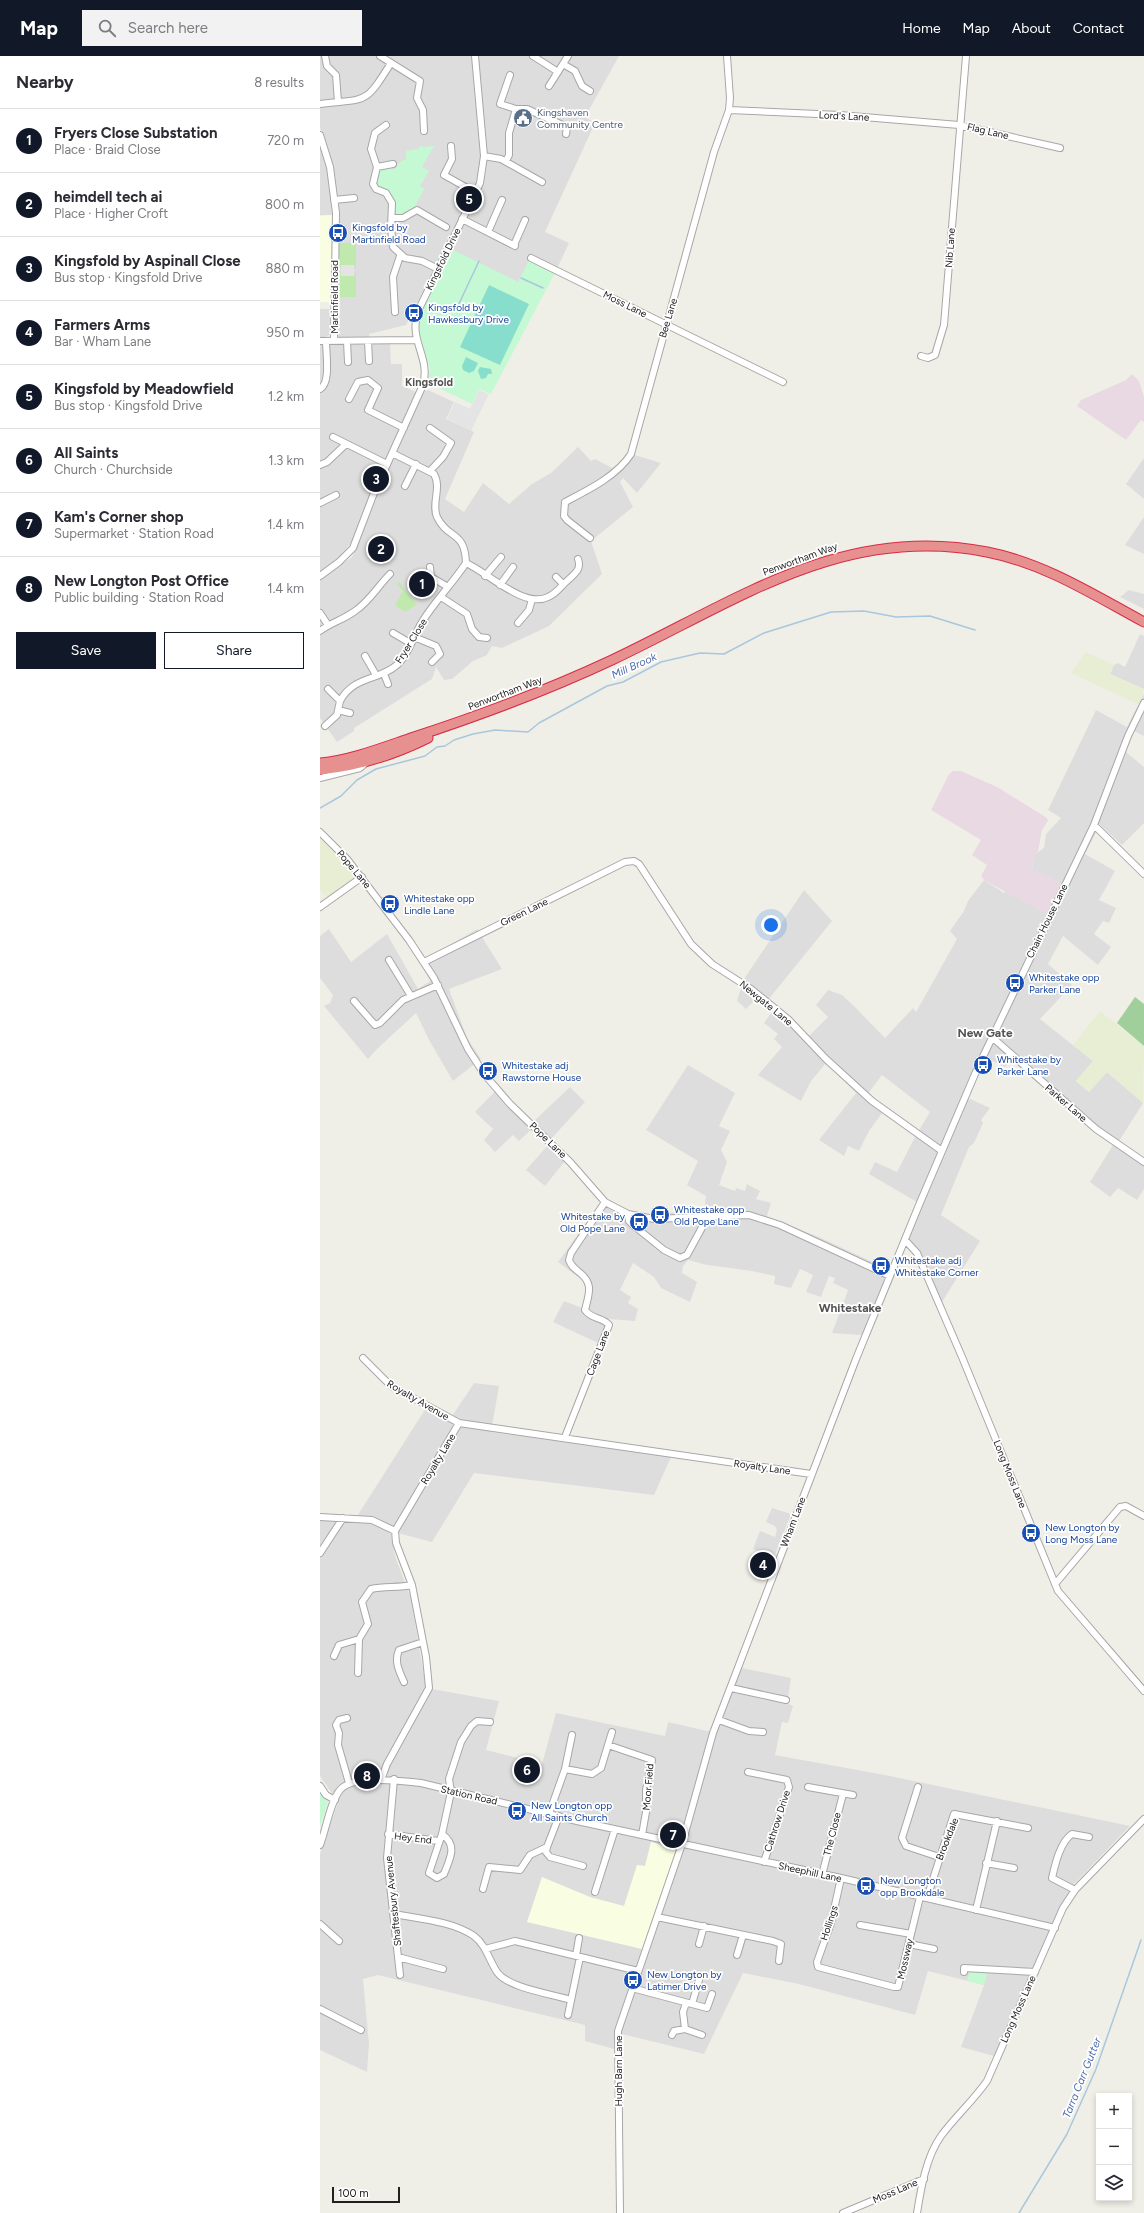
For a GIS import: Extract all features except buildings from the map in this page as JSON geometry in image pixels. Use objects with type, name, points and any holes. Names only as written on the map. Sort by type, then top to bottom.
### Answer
[{"type":"highway","name":"Penwortham Way","points":[[321,765],[349,758],[454,724],[556,685],[612,660],[774,579],[844,555],[891,547],[948,546],[987,552],[1026,563],[1068,581],[1144,622]]},
{"type":"highway","name":"Penwortham Way","points":[[321,765],[342,768],[368,761],[412,745],[454,724]]},
{"type":"street","points":[[325,56],[327,66],[336,76],[338,102]]},
{"type":"street","points":[[380,56],[422,80],[420,81],[417,98],[423,110],[424,131]]},
{"type":"street","name":"Kingsfold Drive","points":[[320,576],[339,562],[353,548],[426,374],[416,340],[414,327],[416,316],[480,183],[484,156],[475,56]]},
{"type":"street","points":[[533,56],[558,72]]},
{"type":"street","points":[[549,86],[568,56]]},
{"type":"street","name":"Bee Lane","points":[[590,538],[567,520],[564,510],[565,502],[610,475],[628,460],[631,454],[714,152],[729,110],[730,98],[727,56]]},
{"type":"street","name":"Flag Lane","points":[[966,56],[959,125],[1060,148]]},
{"type":"street","points":[[320,104],[354,101],[366,97],[375,89],[391,63]]},
{"type":"street","points":[[563,64],[575,71],[582,86],[590,91]]},
{"type":"street","points":[[510,75],[500,104],[516,109],[527,109],[570,127],[566,134]]},
{"type":"street","points":[[506,161],[509,155],[509,133],[516,109]]},
{"type":"street","name":"Lord's Lane","points":[[729,110],[840,115],[959,125]]},
{"type":"street","points":[[386,125],[377,130],[373,138],[371,149],[377,167],[374,176],[374,186],[390,197],[392,203],[392,242],[396,252],[400,256],[422,261],[438,269]]},
{"type":"street","name":"Nib Lane","points":[[921,356],[928,358],[935,355],[944,325],[959,125]]},
{"type":"street","name":"Martinfield Road","points":[[321,138],[330,167],[334,200],[334,341]]},
{"type":"street","points":[[451,146],[452,159],[444,175],[476,193]]},
{"type":"street","points":[[484,156],[506,161],[542,182]]},
{"type":"street","points":[[377,167],[393,164]]},
{"type":"street","points":[[334,200],[354,198]]},
{"type":"street","points":[[488,232],[502,200]]},
{"type":"street","points":[[392,218],[403,218],[413,210],[417,210],[446,227]]},
{"type":"street","points":[[462,219],[514,246],[525,220]]},
{"type":"street","points":[[395,312],[393,277],[400,256]]},
{"type":"street","name":"Moss Lane","points":[[531,258],[783,382]]},
{"type":"street","points":[[320,389],[324,385],[326,377],[323,341],[416,340]]},
{"type":"street","points":[[347,341],[348,362]]},
{"type":"street","points":[[368,341],[369,361]]},
{"type":"street","points":[[349,399],[358,382],[368,380],[378,388],[368,410],[404,428]]},
{"type":"street","points":[[430,428],[451,443],[443,457],[430,471]]},
{"type":"street","points":[[333,437],[387,464]]},
{"type":"street","points":[[320,466],[327,462],[346,444]]},
{"type":"street","points":[[392,453],[430,471],[437,480],[437,517],[441,523],[462,541],[466,563],[475,567],[485,576],[500,585],[532,599],[550,597],[578,570],[580,565],[578,559]]},
{"type":"street","points":[[405,486],[416,464]]},
{"type":"street","points":[[320,503],[336,496]]},
{"type":"street","points":[[485,576],[501,556]]},
{"type":"street","name":"Fryer Close","points":[[340,700],[355,684],[376,675],[384,674],[400,662],[422,621],[466,563]]},
{"type":"street","points":[[430,567],[428,579],[448,587]]},
{"type":"street","points":[[500,585],[513,567]]},
{"type":"street","points":[[320,631],[328,625],[335,625],[356,611],[390,574]]},
{"type":"street","points":[[556,577],[563,584]]},
{"type":"street","points":[[441,597],[467,614],[472,629],[479,637],[487,638]]},
{"type":"street","points":[[518,623],[529,610],[532,599]]},
{"type":"street","points":[[320,613],[328,625]]},
{"type":"street","points":[[393,633],[410,643]]},
{"type":"street","points":[[414,637],[436,646],[440,654],[432,662]]},
{"type":"street","points":[[365,656],[376,675]]},
{"type":"street","points":[[384,674],[388,684]]},
{"type":"street","points":[[325,726],[334,720],[340,700],[328,689]]},
{"type":"street","name":"Chain House Lane","points":[[919,1205],[978,1067],[993,1038],[1022,972],[1094,825],[1123,748],[1144,703]]},
{"type":"street","points":[[338,710],[350,713]]},
{"type":"street","points":[[320,778],[360,768],[368,761]]},
{"type":"street","points":[[1094,825],[1144,874]]},
{"type":"street","name":"Pope Lane","points":[[320,832],[362,877],[410,940],[438,985],[468,1049],[485,1075],[510,1104],[570,1162],[605,1202],[628,1214],[654,1220],[749,1216],[780,1225],[890,1276]]},
{"type":"street","name":"Newgate Lane","points":[[625,862],[630,860],[639,864],[691,944],[712,964],[751,989],[788,1019],[826,1059],[872,1101],[942,1151]]},
{"type":"street","name":"Green Lane","points":[[424,962],[625,862]]},
{"type":"street","points":[[320,907],[362,877]]},
{"type":"street","points":[[389,960],[411,996]]},
{"type":"street","points":[[354,1001],[375,1024],[380,1023],[403,1000],[438,985]]},
{"type":"street","name":"Parker Lane","points":[[993,1038],[1096,1129],[1144,1162]]},
{"type":"street","name":"Cage Lane","points":[[565,1437],[609,1325],[606,1322],[594,1318],[585,1310],[590,1287],[588,1280],[571,1266],[569,1260],[571,1253],[605,1202]]},
{"type":"street","name":"Wham Lane","points":[[682,1844],[718,1720],[812,1474],[919,1205]]},
{"type":"street","points":[[628,1214],[629,1221],[633,1225],[664,1250],[680,1258],[687,1255],[705,1222],[704,1217]]},
{"type":"street","name":"Long Moss Lane","points":[[905,1240],[917,1253],[962,1357],[1058,1591],[1077,1616],[1144,1691]]},
{"type":"street","name":"Royalty Avenue","points":[[362,1358],[391,1386],[459,1423]]},
{"type":"street","name":"Royalty Lane","points":[[395,1531],[459,1423],[565,1437],[812,1474]]},
{"type":"street","points":[[1055,1584],[1120,1507],[1126,1506],[1144,1516]]},
{"type":"street","points":[[320,1517],[372,1520],[395,1531],[396,1543],[412,1585],[423,1642],[429,1688],[387,1764],[381,1780]]},
{"type":"street","points":[[320,1553],[343,1518]]},
{"type":"street","points":[[358,1673],[359,1639],[368,1624],[362,1602],[371,1589],[396,1588],[412,1585]]},
{"type":"street","points":[[334,1656],[339,1645],[359,1639]]},
{"type":"street","points":[[404,1682],[398,1669],[396,1656],[399,1650],[423,1642]]},
{"type":"street","points":[[731,1688],[786,1700]]},
{"type":"street","points":[[320,1845],[340,1789],[349,1784],[338,1745],[339,1733],[336,1725],[339,1720],[347,1718]]},
{"type":"street","points":[[718,1720],[749,1731],[763,1732]]},
{"type":"street","points":[[442,1834],[448,1839],[453,1852],[444,1874],[437,1878],[428,1873],[438,1841],[442,1834],[452,1792],[449,1780],[461,1742],[471,1726],[477,1721],[490,1722]]},
{"type":"street","points":[[565,1769],[592,1774],[601,1768],[612,1732]]},
{"type":"street","points":[[549,1814],[565,1769],[572,1735]]},
{"type":"street","name":"Moor Field","points":[[608,1744],[652,1760],[646,1790],[646,1812],[642,1834]]},
{"type":"street","name":"Cathrow Drive","points":[[748,1772],[787,1780],[789,1787],[764,1862]]},
{"type":"street","name":"Station Road","points":[[349,1784],[381,1780],[421,1783],[452,1792],[484,1798],[682,1844]]},
{"type":"street","name":"Shaftesbury Avenue","points":[[394,1780],[387,1858],[400,1975]]},
{"type":"street","points":[[320,1786],[326,1796],[336,1800]]},
{"type":"street","points":[[918,1787],[902,1838],[903,1843],[906,1846],[939,1857]]},
{"type":"street","points":[[808,1788],[853,1795]]},
{"type":"street","name":"The Close","points":[[822,1875],[843,1794]]},
{"type":"street","name":"Brookdale","points":[[927,1898],[954,1814],[997,1822]]},
{"type":"street","points":[[559,1816],[546,1852],[550,1857],[583,1866]]},
{"type":"street","name":"Long Moss Lane","points":[[917,2213],[924,2179],[932,2153],[940,2138],[972,2101],[986,2081],[1063,1908],[1075,1890],[1144,1819]]},
{"type":"street","points":[[976,1910],[997,1822],[1028,1828]]},
{"type":"street","points":[[595,1892],[615,1829]]},
{"type":"street","name":"Hey End","points":[[388,1834],[438,1841]]},
{"type":"street","points":[[1075,1890],[1052,1878],[1057,1859],[1068,1836],[1072,1834],[1085,1839]]},
{"type":"street","name":"Sheephill Lane","points":[[682,1844],[822,1875],[842,1878],[1055,1928]]},
{"type":"street","name":"Hugh Barn Lane","points":[[620,2213],[618,2031],[682,1844]]},
{"type":"street","points":[[483,1889],[489,1867],[520,1870],[530,1855],[547,1847]]},
{"type":"street","points":[[986,1863],[1014,1868]]},
{"type":"street","name":"Hollings","points":[[818,1967],[817,1962],[831,1923],[842,1878]]},
{"type":"street","name":"Mossway","points":[[818,1967],[898,1987],[920,1897]]},
{"type":"street","points":[[394,1914],[460,1928],[475,1937],[485,1949],[498,1973],[507,1982],[571,2000]]},
{"type":"street","points":[[657,1917],[704,1926],[781,1944],[779,1961]]},
{"type":"street","points":[[320,1924],[338,1941]]},
{"type":"street","points":[[860,1925],[911,1934]]},
{"type":"street","points":[[699,1944],[704,1926]]},
{"type":"street","points":[[737,1954],[743,1935]]},
{"type":"street","points":[[568,2015],[578,1956],[579,1938]]},
{"type":"street","points":[[485,1949],[515,1941],[638,1970]]},
{"type":"street","points":[[909,1944],[934,1949]]},
{"type":"street","points":[[398,1957],[443,1969]]},
{"type":"street","points":[[964,1972],[964,1968],[1035,1972]]},
{"type":"street","points":[[684,2031],[683,2012],[691,2004],[699,1980]]},
{"type":"street","points":[[632,1988],[707,2008],[712,1994]]},
{"type":"street","points":[[320,2009],[361,2030]]},
{"type":"street","points":[[672,2036],[674,2031],[684,2031],[702,2036]]},
{"type":"street","name":"Moss Lane","points":[[843,2213],[924,2179]]},
{"type":"shaded area","points":[[320,56],[619,56],[585,117],[595,123],[545,232],[569,243],[555,273],[518,282],[445,247],[406,325],[369,334],[369,337],[341,338],[338,336],[338,213],[333,167],[320,127]]},
{"type":"shaded area","points":[[320,146],[328,173],[332,215],[320,215]]},
{"type":"shaded area","points":[[332,215],[330,302],[320,302],[320,216]]},
{"type":"shaded area","points":[[341,265],[354,265],[354,276],[341,276]]},
{"type":"shaded area","points":[[489,285],[529,304],[500,365],[460,347]]},
{"type":"shaded area","points":[[320,309],[329,309],[331,334],[324,338],[320,338]]},
{"type":"shaded area","points":[[390,344],[391,364],[402,364],[402,386],[416,392],[376,479],[353,540],[341,556],[320,571],[320,345]]},
{"type":"shaded area","points":[[466,357],[478,363],[474,371],[469,373],[463,370],[462,366]]},
{"type":"shaded area","points":[[480,367],[491,369],[492,374],[488,374],[486,378],[481,379],[478,371]]},
{"type":"shaded area","points":[[1132,374],[1139,381],[1144,397],[1144,422],[1141,420],[1126,440],[1077,406],[1081,400],[1126,380]]},
{"type":"shaded area","points":[[428,390],[454,402],[446,419],[474,432],[445,499],[464,512],[483,483],[509,504],[532,484],[551,473],[578,447],[591,461],[595,459],[614,469],[628,453],[661,463],[637,493],[623,478],[620,482],[633,507],[591,541],[602,574],[549,626],[502,648],[492,646],[487,655],[473,661],[452,679],[444,680],[436,667],[432,679],[354,728],[354,731],[337,742],[320,718],[320,580],[352,557],[404,433],[423,392]]},
{"type":"shaded area","points":[[479,390],[489,394],[471,431],[447,419],[455,402],[470,409]]},
{"type":"shaded area","points":[[1144,458],[1144,499],[1126,484]]},
{"type":"shaded area","points":[[1144,517],[1144,554],[1125,545]]},
{"type":"shaded area","points":[[1129,590],[1144,594],[1144,609],[1120,597]]},
{"type":"shaded area","points":[[1140,634],[1144,636],[1144,689],[1110,674],[1114,665],[1118,663],[1125,667]]},
{"type":"shaded area","points":[[1086,652],[1114,665],[1110,674],[1144,689],[1139,705],[1071,673]]},
{"type":"shaded area","points":[[1144,693],[1144,736],[1134,731],[1126,752],[1144,767],[1144,823],[1122,845],[1100,825],[1085,854],[1115,871],[1099,900],[1116,908],[1109,923],[1103,921],[1094,934],[1111,947],[1098,965],[1063,936],[1048,964],[1072,985],[1040,1019],[1093,1061],[1076,1081],[1089,1092],[1107,1072],[1143,1103],[1119,1141],[1144,1159],[1144,1189],[1137,1200],[1118,1188],[1110,1197],[1090,1182],[1113,1145],[1064,1106],[1012,1059],[1005,1067],[986,1058],[968,1098],[990,1108],[981,1120],[983,1123],[974,1143],[969,1147],[941,1215],[980,1241],[942,1302],[936,1306],[914,1253],[899,1243],[917,1202],[869,1174],[875,1162],[897,1172],[930,1112],[882,1075],[864,1099],[882,1113],[869,1131],[859,1151],[848,1146],[844,1156],[819,1140],[856,1093],[826,1063],[811,1081],[801,1101],[758,1075],[782,1047],[774,1039],[778,1034],[764,1023],[776,1006],[809,1036],[828,1017],[816,1005],[828,990],[842,995],[885,1038],[913,1008],[916,1012],[957,939],[950,931],[964,911],[968,901],[984,880],[1004,893],[1032,869],[1034,855],[1044,848],[1046,834],[1061,818],[1048,810],[1096,710],[1127,727]]},
{"type":"shaded area","points":[[953,771],[961,771],[997,787],[1047,818],[1048,821],[1042,830],[1038,852],[1034,855],[1032,869],[1061,883],[1046,914],[984,880],[981,876],[987,865],[972,855],[981,840],[931,810],[949,774]]},
{"type":"shaded area","points":[[320,838],[357,877],[329,900],[320,890]]},
{"type":"shaded area","points":[[804,890],[832,921],[764,1005],[756,999],[746,1009],[737,1001],[744,979]]},
{"type":"shaded area","points":[[329,929],[351,962],[387,934],[418,989],[430,981],[420,962],[477,929],[502,969],[449,989],[467,1038],[481,1059],[453,1081],[429,1040],[416,1013],[368,1059],[324,1006],[330,1003],[333,995],[320,978],[320,936]]},
{"type":"shaded area","points":[[1100,1011],[1144,1046],[1143,1103],[1107,1072],[1089,1092],[1076,1081],[1093,1061],[1073,1045]]},
{"type":"shaded area","points":[[688,1065],[735,1093],[719,1126],[730,1131],[721,1150],[727,1162],[719,1185],[735,1191],[736,1188],[745,1191],[747,1184],[760,1191],[756,1199],[771,1203],[767,1216],[821,1238],[896,1273],[869,1338],[861,1335],[832,1333],[848,1290],[833,1283],[835,1278],[829,1276],[821,1297],[806,1292],[813,1275],[800,1269],[791,1288],[774,1284],[775,1276],[752,1271],[707,1265],[688,1260],[683,1266],[682,1273],[697,1282],[690,1302],[661,1288],[654,1277],[633,1263],[620,1290],[631,1297],[628,1303],[638,1309],[635,1321],[609,1319],[598,1343],[553,1322],[564,1301],[582,1308],[586,1291],[586,1283],[558,1262],[605,1197],[615,1204],[631,1211],[647,1214],[704,1211],[706,1196],[687,1185],[698,1161],[646,1130]]},
{"type":"shaded area","points":[[499,1087],[533,1122],[570,1087],[585,1102],[551,1139],[536,1125],[519,1141],[513,1135],[495,1152],[484,1140],[493,1129],[475,1112]]},
{"type":"shaded area","points":[[551,1139],[569,1156],[545,1186],[526,1170],[548,1145]]},
{"type":"shaded area","points":[[474,1383],[499,1386],[491,1432],[671,1457],[654,1495],[474,1473],[432,1542],[390,1531],[395,1556],[411,1599],[426,1688],[499,1701],[486,1750],[542,1764],[556,1713],[665,1736],[668,1722],[716,1733],[742,1668],[791,1678],[787,1703],[793,1706],[788,1723],[782,1722],[775,1755],[885,1775],[1130,1826],[1075,1883],[1061,1905],[994,2056],[961,2047],[984,1985],[928,1971],[915,2015],[799,1984],[743,1973],[704,2054],[614,2032],[614,2049],[585,2041],[585,2025],[378,1975],[363,1979],[369,2044],[367,2072],[320,2050],[320,1854],[338,1802],[320,1776],[320,1520],[354,1521],[426,1408],[449,1421]]},
{"type":"shaded area","points":[[772,1508],[791,1514],[774,1557],[753,1549],[760,1531],[775,1537],[777,1530],[775,1526],[766,1522]]},
{"type":"shaded area","points":[[651,1842],[676,1850],[642,1949],[527,1922],[542,1877],[590,1897],[624,1906],[637,1865],[645,1866]]},
{"type":"green space","points":[[422,145],[423,147],[434,146],[422,167],[429,171],[420,186],[424,189],[414,208],[397,216],[392,195],[378,186],[377,170],[390,167],[394,170],[400,162],[406,159],[406,151],[418,149]]},
{"type":"green space","points":[[337,243],[356,243],[356,270],[354,265],[341,265],[341,268],[337,267]]},
{"type":"green space","points":[[453,250],[518,282],[529,260],[555,273],[491,394],[479,389],[472,404],[428,383],[430,369],[417,325],[429,297]]},
{"type":"green space","points":[[341,272],[341,276],[354,276],[356,272],[356,297],[336,297],[337,274]]},
{"type":"green space","points":[[399,582],[417,604],[405,612],[395,605],[403,591],[397,584]]},
{"type":"green space","points":[[1135,997],[1144,1004],[1144,1046],[1117,1023]]},
{"type":"green space","points":[[320,1786],[328,1802],[320,1827]]},
{"type":"green space","points":[[970,1970],[987,1974],[984,1985],[967,1981]]},
{"type":"waterway","points":[[457,308],[479,261]]},
{"type":"waterway","points":[[521,278],[543,288]]},
{"type":"waterway","name":"Mill Brook","points":[[320,808],[341,796],[357,780],[376,769],[425,756],[437,747],[445,746],[454,740],[473,734],[495,730],[528,732],[539,723],[607,686],[623,682],[661,662],[700,653],[724,654],[764,633],[831,612],[864,611],[896,617],[930,616],[975,630]]},
{"type":"waterway","name":"Tarra Carr Gutter","points":[[1019,2213],[1067,2134],[1096,2069],[1141,1940]]},
{"type":"place","name":"Kingshaven Community Centre","points":[[523,118]]},
{"type":"place","name":"Kingsfold by Meadowfield","points":[[469,199]]},
{"type":"place","name":"Kingsfold by Martinfield Road","points":[[338,233]]},
{"type":"place","name":"Kingsfold by Hawkesbury Drive","points":[[414,313]]},
{"type":"place","name":"Kingsfold by Aspinall Close","points":[[376,479]]},
{"type":"place","name":"heimdell tech ai","points":[[381,549]]},
{"type":"place","name":"Fryers Close Substation","points":[[422,584]]},
{"type":"place","name":"Whitestake opp Lindle Lane","points":[[390,904]]},
{"type":"place","name":"Whitestake opp Parker Lane","points":[[1015,983]]},
{"type":"place","name":"Whitestake by Parker Lane","points":[[983,1065]]},
{"type":"place","name":"Whitestake adj Rawstorne House","points":[[488,1071]]},
{"type":"place","name":"Whitestake opp Old Pope Lane","points":[[660,1215]]},
{"type":"place","name":"Whitestake by Old Pope Lane","points":[[639,1222]]},
{"type":"place","name":"Whitestake adj Whitestake Corner","points":[[881,1266]]},
{"type":"place","name":"New Longton by Long Moss Lane","points":[[1031,1533]]},
{"type":"place","name":"Farmers Arms","points":[[763,1565]]},
{"type":"place","name":"All Saints","points":[[527,1770]]},
{"type":"place","name":"New Longton Post Office","points":[[367,1776]]},
{"type":"place","name":"New Longton opp All Saints Church","points":[[517,1811]]},
{"type":"place","name":"Kam's Corner shop","points":[[673,1835]]},
{"type":"place","name":"New Longton opp Brookdale","points":[[866,1886]]},
{"type":"place","name":"New Longton by Latimer Drive","points":[[633,1980]]},
{"type":"district","name":"Kingsfold","points":[[429,382]]},
{"type":"district","name":"New Gate","points":[[985,1033]]},
{"type":"district","name":"Whitestake","points":[[850,1308]]}]
